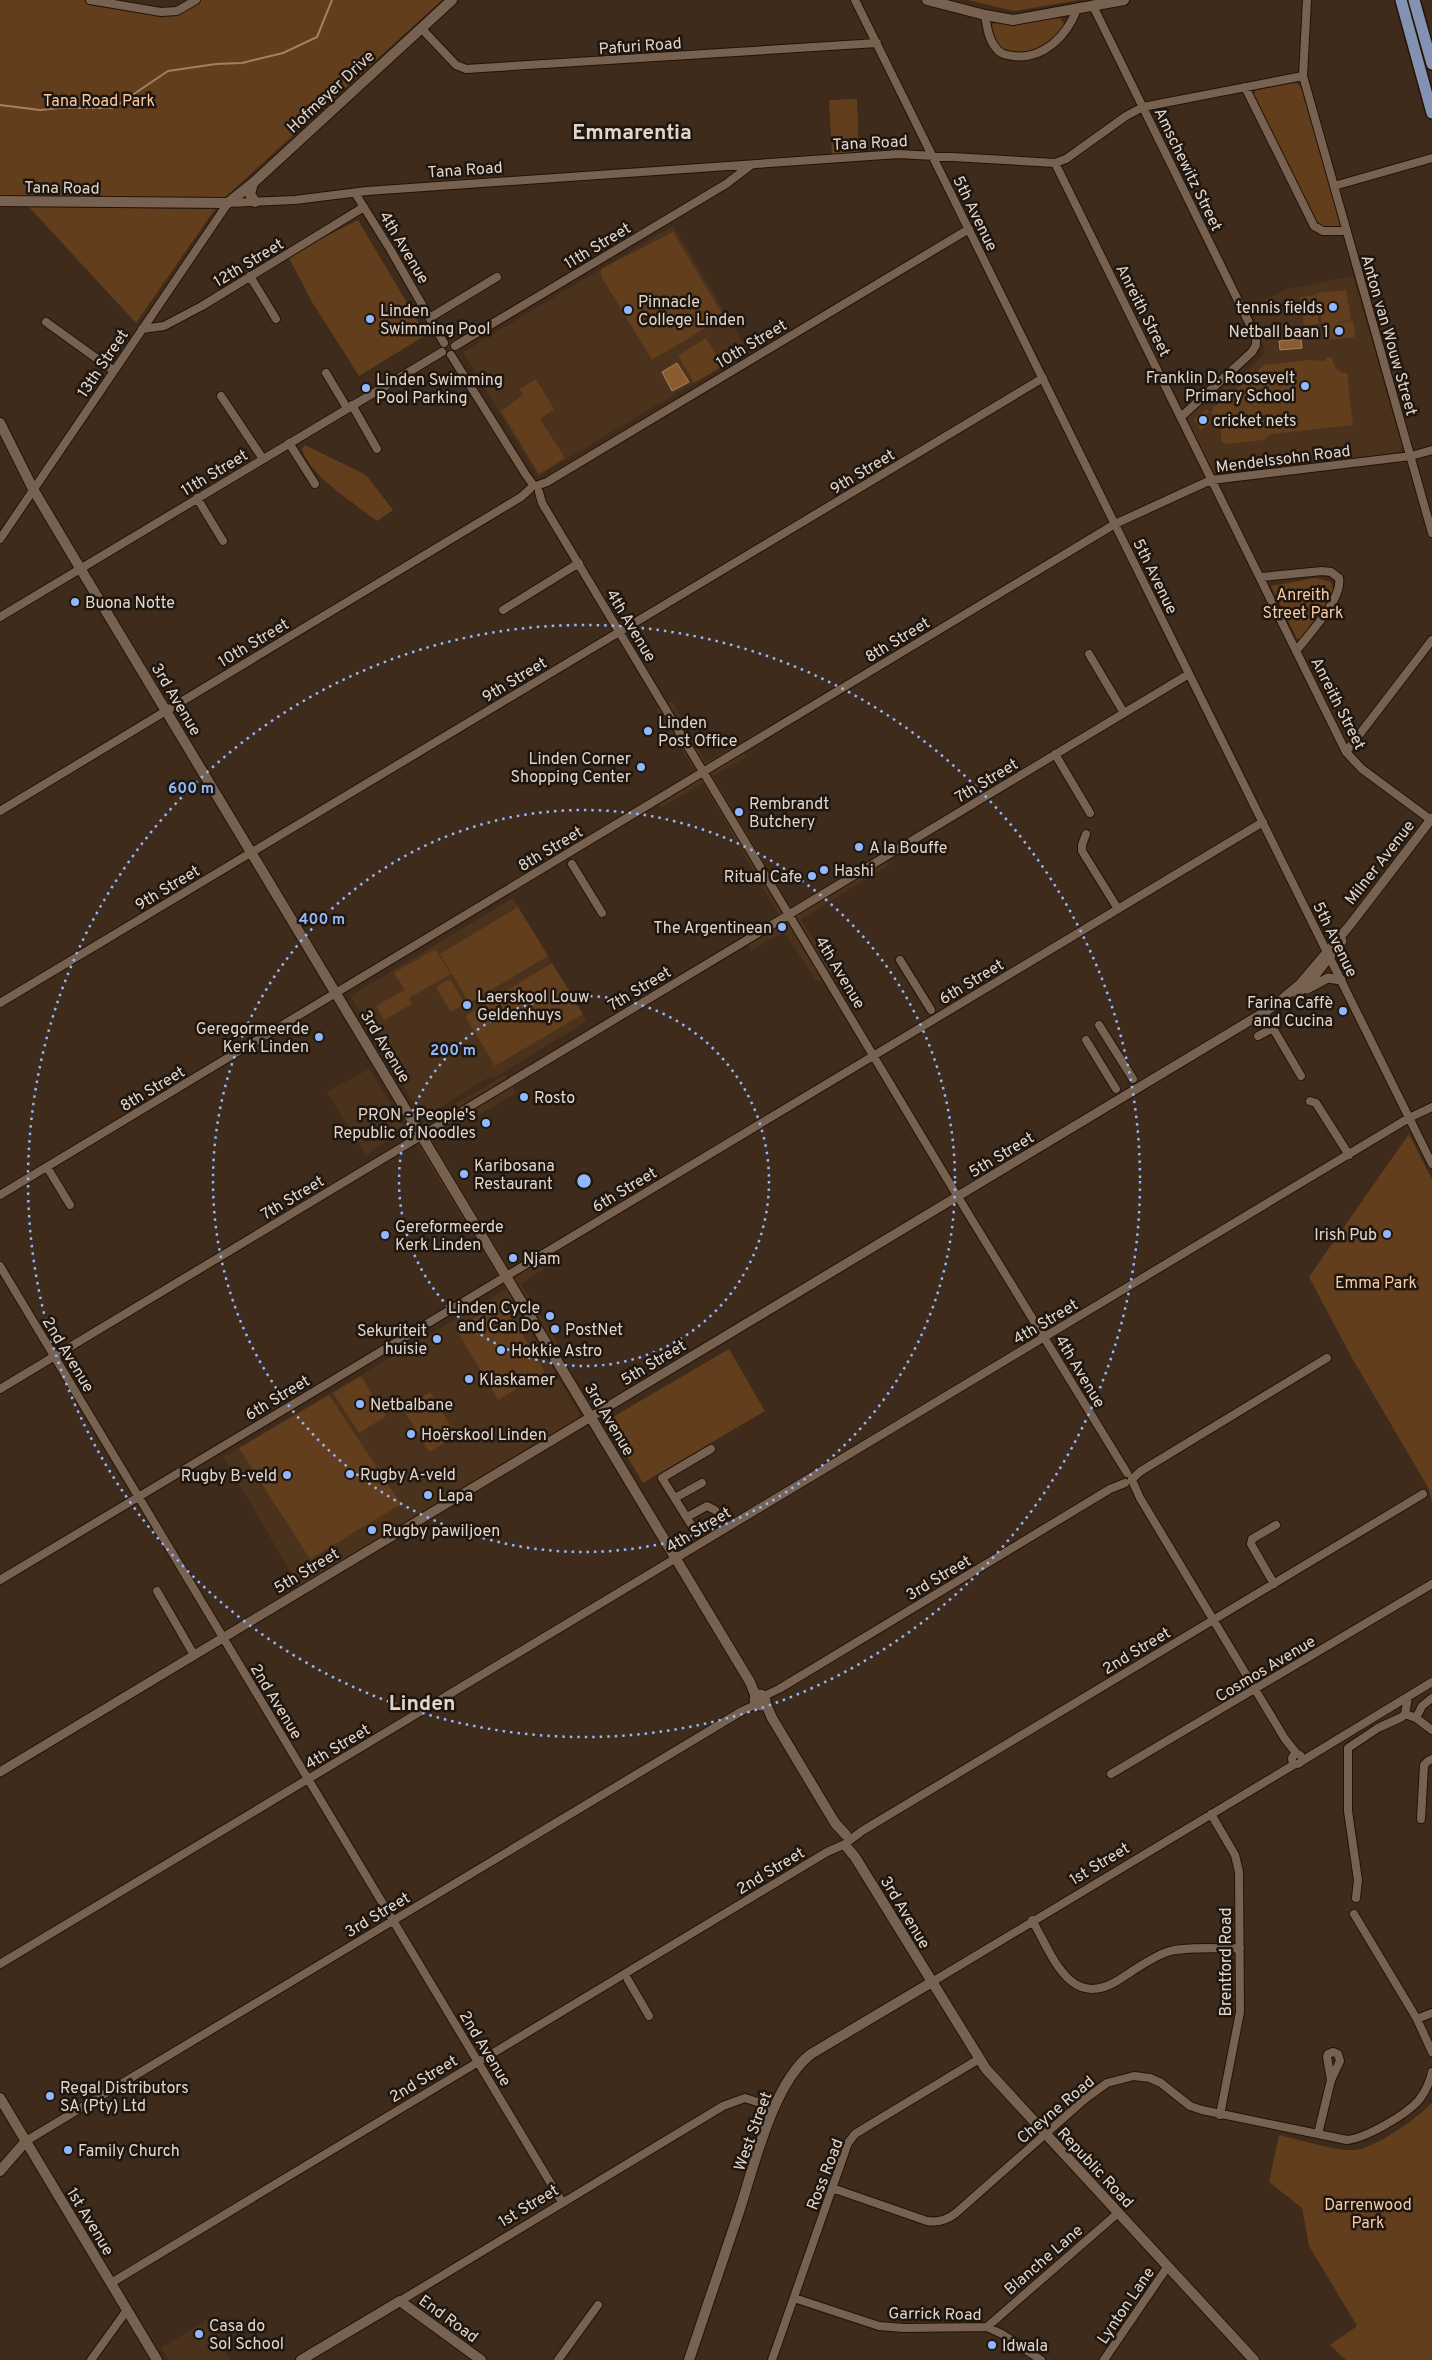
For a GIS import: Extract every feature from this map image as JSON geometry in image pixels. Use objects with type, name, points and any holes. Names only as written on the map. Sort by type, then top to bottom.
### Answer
[{"type":"main road","name":"Hofmeyer Drive","points":[[228,203],[452,0]]},
{"type":"main road","points":[[928,0],[1012,20],[1124,0]]},
{"type":"main road","points":[[1401,0],[1432,113]]},
{"type":"main road","points":[[1414,0],[1432,64]]},
{"type":"main road","points":[[252,183],[250,194],[255,202]]},
{"type":"main road","name":"Tana Road","points":[[0,201],[228,203]]},
{"type":"main road","name":"3rd Avenue","points":[[0,423],[33,489],[80,568],[507,1275],[675,1559],[932,1982]]},
{"type":"main road","name":"Republic Road","points":[[932,1982],[979,2059],[1004,2090],[1254,2360]]},
{"type":"main road","name":"West Street","points":[[689,2360],[775,2108],[788,2080],[808,2056],[932,1982]]},
{"type":"main road","name":"1st Avenue","points":[[0,2098],[157,2360]]},
{"type":"main road","points":[[0,2171],[26,2141]]},
{"type":"main road","name":"1st Street","points":[[301,2360],[400,2300]]},
{"type":"main road","name":"End Road","points":[[400,2300],[481,2360]]},
{"type":"street","points":[[90,0],[156,12],[177,10],[196,0]]},
{"type":"street","name":"5th Avenue","points":[[856,0],[1432,1164]]},
{"type":"street","name":"Anton van Wouw Street","points":[[1307,0],[1303,76],[1432,533]]},
{"type":"street","name":"Amschewitz Street","points":[[1093,6],[1254,332],[1256,345],[1248,356],[1182,416]]},
{"type":"street","points":[[985,15],[988,33],[996,49],[1007,55],[1026,57],[1038,54],[1060,36],[1069,27],[1077,9]]},
{"type":"street","name":"Pafuri Road","points":[[421,28],[456,65],[466,69],[877,43]]},
{"type":"street","points":[[1055,162],[1066,159],[1126,116],[1143,107],[1303,76]]},
{"type":"street","points":[[1245,87],[1314,226],[1323,232],[1346,231]]},
{"type":"street","name":"Tana Road","points":[[228,203],[899,154],[1055,162]]},
{"type":"street","points":[[1334,186],[1432,158]]},
{"type":"street","name":"Anreith Street","points":[[1055,162],[1182,416],[1211,480],[1261,577],[1346,752],[1362,769],[1431,819]]},
{"type":"street","name":"11th Street","points":[[455,346],[726,184],[751,165]]},
{"type":"street","name":"4th Avenue","points":[[355,193],[444,343]]},
{"type":"street","name":"13th Street","points":[[0,539],[228,203]]},
{"type":"street","name":"12th Street","points":[[142,330],[168,324],[364,207]]},
{"type":"street","name":"10th Street","points":[[0,811],[969,229]]},
{"type":"street","points":[[250,276],[276,319]]},
{"type":"street","points":[[430,317],[497,277]]},
{"type":"street","points":[[46,322],[114,371]]},
{"type":"street","points":[[449,342],[455,346],[451,356],[445,355],[442,352],[444,343],[449,342]]},
{"type":"street","name":"11th Street","points":[[0,617],[442,352]]},
{"type":"street","name":"4th Avenue","points":[[451,356],[526,475],[1296,1758]]},
{"type":"street","points":[[326,373],[377,449]]},
{"type":"street","name":"9th Street","points":[[0,1003],[1043,378]]},
{"type":"street","points":[[221,396],[263,459]]},
{"type":"street","points":[[289,443],[315,484]]},
{"type":"street","name":"Mendelssohn Road","points":[[1115,524],[1211,480],[1410,456],[1432,450]]},
{"type":"street","points":[[197,498],[223,541]]},
{"type":"street","name":"8th Street","points":[[0,1196],[1115,524]]},
{"type":"street","points":[[503,610],[579,563]]},
{"type":"street","name":"Anreith Street","points":[[1261,577],[1322,570],[1331,572],[1339,578],[1339,588],[1335,598],[1296,651]]},
{"type":"street","points":[[1346,752],[1432,640]]},
{"type":"street","points":[[1089,654],[1124,713]]},
{"type":"street","name":"7th Street","points":[[0,1390],[422,1134],[1190,674]]},
{"type":"street","points":[[1055,754],[1090,813]]},
{"type":"street","name":"Milner Avenue","points":[[1328,955],[1431,819]]},
{"type":"street","name":"6th Street","points":[[0,1580],[1263,822]]},
{"type":"street","points":[[1086,834],[1082,851],[1118,909]]},
{"type":"street","points":[[572,864],[602,913]]},
{"type":"street","name":"5th Street","points":[[0,1772],[1268,1011],[1288,1001],[1303,990],[1328,955]]},
{"type":"street","name":"5th Street","points":[[1268,1011],[1300,984],[1328,955]]},
{"type":"street","points":[[900,960],[931,1010]]},
{"type":"street","points":[[1303,990],[1328,978],[1341,980]]},
{"type":"street","points":[[1268,1011],[1273,1028],[1301,1076]]},
{"type":"street","points":[[1099,1025],[1133,1079]]},
{"type":"street","points":[[1258,1036],[1273,1028]]},
{"type":"street","points":[[1086,1040],[1116,1089]]},
{"type":"street","points":[[1310,1101],[1316,1103],[1349,1155]]},
{"type":"street","name":"4th Street","points":[[0,1964],[1409,1118],[1432,1107]]},
{"type":"street","points":[[47,1167],[70,1205]]},
{"type":"street","name":"2nd Avenue","points":[[0,1266],[562,2202]]},
{"type":"street","name":"3rd Street","points":[[26,2141],[1327,1358]]},
{"type":"street","points":[[692,1526],[662,1478],[711,1449]]},
{"type":"street","points":[[675,1498],[702,1483]]},
{"type":"street","name":"2nd Street","points":[[111,2283],[1423,1494]]},
{"type":"street","points":[[686,1517],[707,1506],[715,1510]]},
{"type":"street","points":[[1274,1584],[1251,1544],[1252,1539],[1276,1525]]},
{"type":"street","name":"Cosmos Avenue","points":[[1111,1774],[1432,1584]]},
{"type":"street","points":[[157,1591],[194,1655]]},
{"type":"street","name":"1st Street","points":[[932,1982],[1281,1771],[1296,1758],[1315,1751],[1432,1682]]},
{"type":"street","points":[[1405,1714],[1408,1697]]},
{"type":"street","points":[[1416,1718],[1422,1706],[1432,1698]]},
{"type":"street","points":[[1356,1898],[1358,1885],[1348,1810],[1348,1748],[1378,1728],[1405,1714],[1416,1718],[1432,1730]]},
{"type":"street","points":[[1420,1819],[1424,1765],[1432,1759]]},
{"type":"street","name":"Brentford Road","points":[[1211,1814],[1236,1859],[1240,1948],[1240,2012],[1220,2115]]},
{"type":"street","points":[[1354,1914],[1417,2019],[1432,2052]]},
{"type":"street","points":[[1032,1920],[1065,1977],[1076,1986],[1090,1990],[1106,1987],[1167,1952],[1240,1948]]},
{"type":"street","points":[[628,1980],[649,2016]]},
{"type":"street","points":[[1417,2019],[1432,2013]]},
{"type":"street","name":"Ross Road","points":[[772,2360],[845,2151],[855,2134],[979,2059]]},
{"type":"street","name":"Cheyne Road","points":[[832,2188],[927,2221],[942,2220],[956,2213],[1092,2092],[1107,2083],[1134,2076],[1155,2080],[1190,2106],[1220,2115],[1347,2140],[1358,2138],[1372,2131],[1417,2102],[1428,2086],[1432,2072]]},
{"type":"street","points":[[1318,2134],[1330,2080]]},
{"type":"street","name":"1st Street","points":[[400,2300],[733,2101],[742,2098],[752,2099],[775,2108]]},
{"type":"street","name":"Blanche Lane","points":[[987,2327],[1118,2213]]},
{"type":"street","name":"Lynton Lane","points":[[1104,2360],[1168,2266]]},
{"type":"street","name":"Garrick Road","points":[[794,2298],[879,2326],[904,2328],[987,2327],[1002,2334],[1041,2360]]},
{"type":"street","points":[[558,2360],[598,2306]]},
{"type":"street","points":[[91,2360],[127,2310]]},
{"type":"shaded area","name":"Pinnacle College Linden","points":[[673,226],[748,351],[538,476],[463,352]]},
{"type":"shaded area","name":"Franklin D. Roosevelt Primary School","points":[[1353,276],[1402,446],[1398,453],[1213,475],[1187,420],[1190,413],[1259,360],[1265,351],[1251,306],[1287,289]]},
{"type":"shaded area","points":[[1301,339],[1302,348],[1280,350],[1279,341]]},
{"type":"shaded area","points":[[677,363],[689,382],[672,391],[662,372]]},
{"type":"shaded area","points":[[672,701],[706,762],[738,744],[746,757],[713,776],[791,908],[883,854],[889,865],[801,919],[833,971],[817,982],[784,932],[751,950],[743,937],[779,916],[703,783],[661,808],[654,797],[695,771],[656,710]]},
{"type":"shaded area","name":"Laerskool Louw Geldenhuys","points":[[513,898],[587,1021],[493,1079],[491,1076],[423,1118],[350,996]]},
{"type":"shaded area","points":[[369,1069],[406,1129],[366,1155],[327,1092]]},
{"type":"shaded area","name":"Hoërskool Linden","points":[[505,1075],[516,1093],[433,1142],[510,1270],[545,1248],[553,1263],[521,1284],[559,1344],[545,1352],[509,1295],[583,1420],[300,1588],[223,1457],[506,1289],[409,1131]]},
{"type":"shaded area","name":"Casa do Sol School","points":[[206,2320],[230,2360],[169,2360],[161,2348]]},
{"type":"green space","name":"Tana Road Park","points":[[0,0],[100,0],[113,1],[146,9],[168,10],[192,0],[442,0],[224,198],[0,197]]},
{"type":"green space","points":[[968,0],[1079,0],[1014,11]]},
{"type":"green space","points":[[1059,17],[1065,25],[1062,29],[1044,47],[1029,55],[1002,52],[989,31],[991,25],[995,23],[1016,24]]},
{"type":"green space","points":[[1294,83],[1298,84],[1301,88],[1341,223],[1339,229],[1318,227],[1254,97],[1257,90]]},
{"type":"green space","points":[[857,99],[859,156],[832,158],[829,100]]},
{"type":"green space","points":[[29,207],[215,209],[136,323]]},
{"type":"green space","name":"Linden Swimming Pool","points":[[358,220],[426,335],[359,376],[312,302],[288,256]]},
{"type":"green space","points":[[673,232],[724,317],[652,360],[601,276],[601,269]]},
{"type":"green space","name":"tennis fields","points":[[1346,290],[1351,320],[1333,323],[1353,321],[1355,337],[1325,340],[1316,293]]},
{"type":"green space","points":[[1315,295],[1319,324],[1304,326],[1300,297]]},
{"type":"green space","points":[[706,338],[723,366],[694,383],[678,356]]},
{"type":"green space","points":[[1327,357],[1332,358],[1335,367],[1339,371],[1347,373],[1353,425],[1271,434],[1264,440],[1225,444],[1221,441],[1221,428],[1211,412],[1214,407],[1264,365],[1308,360],[1325,361]]},
{"type":"green space","points":[[536,379],[554,409],[540,419],[565,458],[539,474],[501,411],[523,395],[520,389]]},
{"type":"green space","name":"cricket nets","points":[[1207,409],[1209,412],[1206,414],[1212,422],[1201,430],[1194,419]]},
{"type":"green space","points":[[305,445],[366,475],[393,510],[377,521],[323,479],[307,459],[302,449]]},
{"type":"green space","name":"Anreith Street Park","points":[[1316,578],[1331,582],[1335,597],[1306,637],[1297,639],[1271,586]]},
{"type":"green space","points":[[518,907],[548,956],[469,1003],[440,954]]},
{"type":"green space","points":[[435,949],[451,974],[409,998],[412,1004],[384,1020],[376,1006],[405,990],[394,973]]},
{"type":"green space","points":[[552,963],[583,1014],[495,1066],[465,1016]]},
{"type":"green space","points":[[450,979],[465,1004],[451,1012],[436,987]]},
{"type":"green space","name":"Emma Park","points":[[1409,1134],[1432,1179],[1432,1502],[1429,1489],[1352,1358],[1309,1277]]},
{"type":"green space","name":"Hokkie Astro","points":[[503,1301],[545,1372],[498,1400],[456,1329]]},
{"type":"green space","points":[[729,1349],[765,1411],[643,1483],[606,1421]]},
{"type":"green space","name":"Netbalbane","points":[[361,1376],[386,1416],[359,1433],[333,1393]]},
{"type":"green space","points":[[430,1392],[457,1436],[429,1452],[403,1409]]},
{"type":"green space","points":[[329,1395],[401,1504],[310,1559],[239,1448]]},
{"type":"green space","name":"Darrenwood Park","points":[[1432,2103],[1432,2360],[1346,2360],[1330,2345],[1357,2326],[1309,2246],[1302,2208],[1269,2182],[1279,2135],[1333,2148],[1360,2149],[1378,2142],[1398,2130]]},
{"type":"waterway","points":[[0,105],[40,110],[113,108],[168,71],[216,64],[242,63],[283,53],[317,37],[332,0]]},
{"type":"place","name":"tennis fields","points":[[1333,307]]},
{"type":"place","name":"Pinnacle College Linden","points":[[628,310]]},
{"type":"place","name":"Linden Swimming Pool","points":[[370,319]]},
{"type":"place","name":"Netball baan 1","points":[[1339,331]]},
{"type":"place","name":"Franklin D. Roosevelt Primary School","points":[[1305,386]]},
{"type":"place","name":"Linden Swimming Pool Parking","points":[[366,388]]},
{"type":"place","name":"cricket nets","points":[[1203,420]]},
{"type":"place","name":"Buona Notte","points":[[75,602]]},
{"type":"place","name":"Linden Post Office","points":[[648,731]]},
{"type":"place","name":"Linden Corner Shopping Center","points":[[641,767]]},
{"type":"place","name":"Rembrandt Butchery","points":[[739,812]]},
{"type":"place","name":"A la Bouffe","points":[[859,847]]},
{"type":"place","name":"Hashi","points":[[824,870]]},
{"type":"place","name":"Ritual Cafe","points":[[812,876]]},
{"type":"place","name":"The Argentinean","points":[[782,927]]},
{"type":"place","name":"Laerskool Louw Geldenhuys","points":[[467,1005]]},
{"type":"place","name":"Farina Caffè and Cucina","points":[[1343,1011]]},
{"type":"place","name":"Geregormeerde Kerk Linden","points":[[319,1037]]},
{"type":"place","name":"Rosto","points":[[524,1097]]},
{"type":"place","name":"PRON - People's Republic of Noodles","points":[[486,1123]]},
{"type":"place","name":"Karibosana Restaurant","points":[[464,1174]]},
{"type":"place","name":"Irish Pub","points":[[1387,1234]]},
{"type":"place","name":"Gereformeerde Kerk Linden","points":[[385,1235]]},
{"type":"place","name":"Njam","points":[[513,1258]]},
{"type":"place","name":"Linden Cycle and Can Do","points":[[550,1316]]},
{"type":"place","name":"PostNet","points":[[555,1329]]},
{"type":"place","name":"Sekuriteit huisie","points":[[437,1339]]},
{"type":"place","name":"Hokkie Astro","points":[[501,1350]]},
{"type":"place","name":"Klaskamer","points":[[469,1379]]},
{"type":"place","name":"Netbalbane","points":[[360,1404]]},
{"type":"place","name":"Hoërskool Linden","points":[[411,1434]]},
{"type":"place","name":"Rugby A-veld","points":[[350,1474]]},
{"type":"place","name":"Rugby B-veld","points":[[287,1475]]},
{"type":"place","name":"Lapa","points":[[428,1495]]},
{"type":"place","name":"Rugby pawiljoen","points":[[372,1530]]},
{"type":"place","name":"Regal Distributors SA (Pty) Ltd","points":[[50,2096]]},
{"type":"place","name":"Family Church","points":[[68,2150]]},
{"type":"place","name":"Casa do Sol School","points":[[199,2334]]},
{"type":"place","name":"Idwala","points":[[992,2345]]},
{"type":"district","name":"Emmarentia","points":[[632,132]]},
{"type":"district","name":"Linden","points":[[422,1703]]}]
